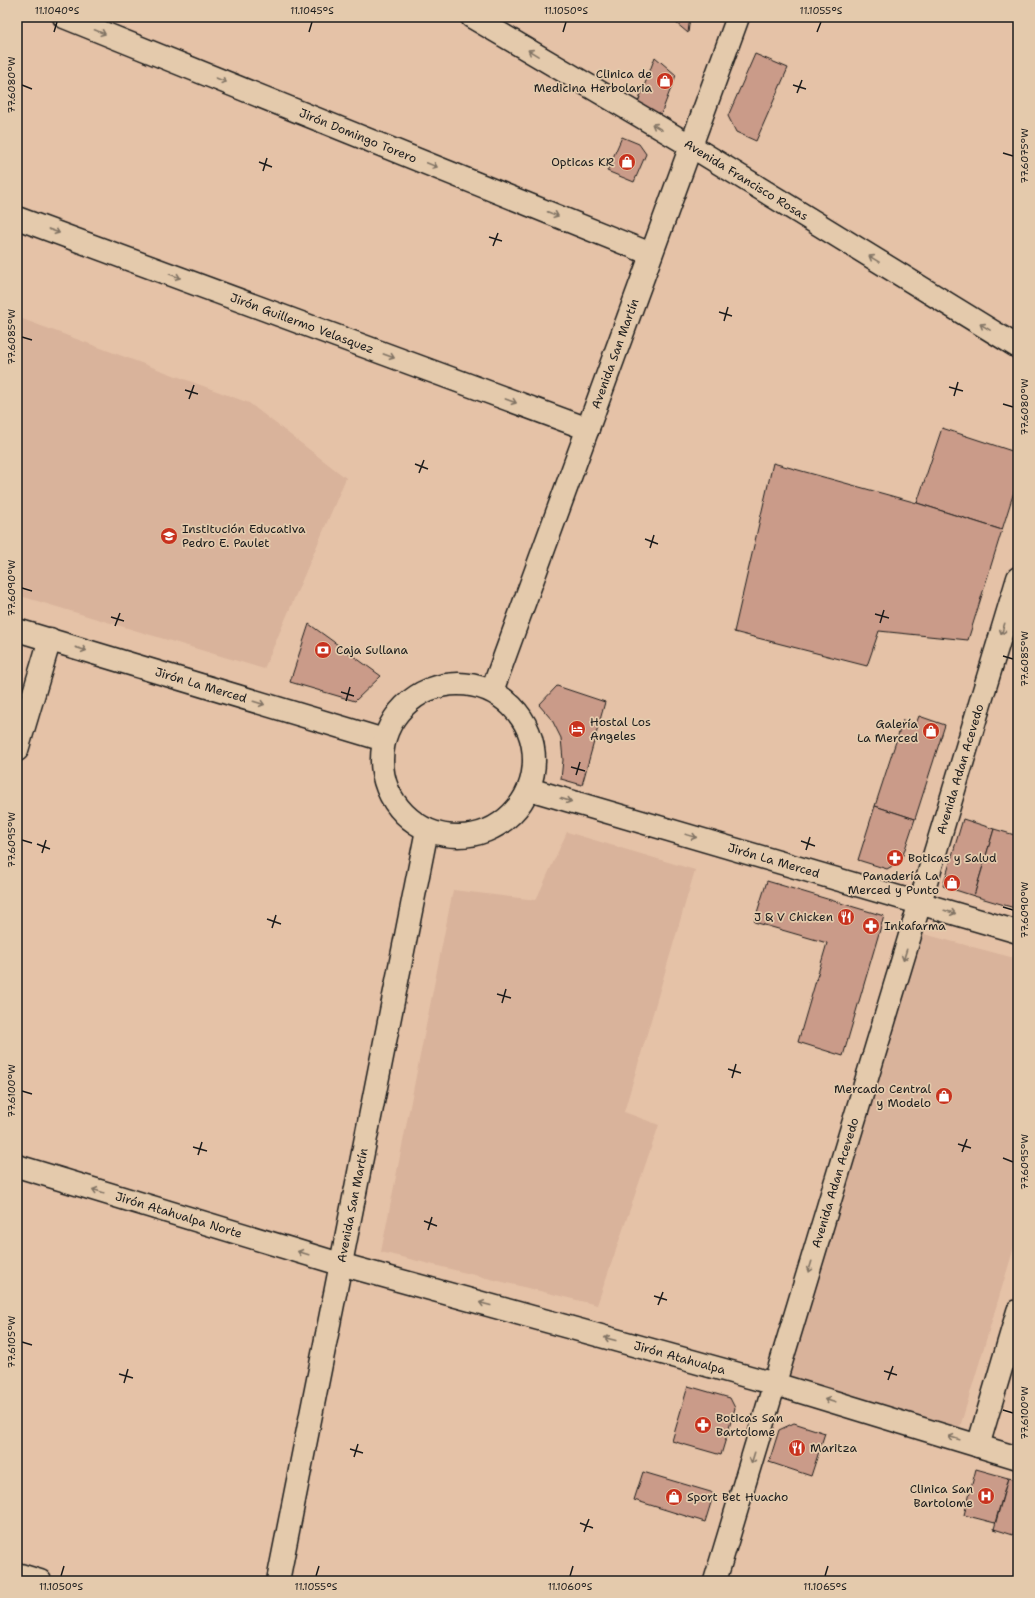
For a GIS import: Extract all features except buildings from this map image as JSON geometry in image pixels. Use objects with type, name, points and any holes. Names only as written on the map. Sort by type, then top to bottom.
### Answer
[{"type":"street","name":"Jirón Domingo Torero","points":[[64,17],[651,254]]},
{"type":"street","name":"Avenida Francisco Rosas","points":[[472,17],[691,146],[1018,347]]},
{"type":"street","name":"Avenida San Martín","points":[[492,691],[738,17]]},
{"type":"street","name":"Jirón Guillermo Velasquez","points":[[17,218],[588,429]]},
{"type":"street","name":"Avenida Adan Acevedo","points":[[715,1581],[1018,578]]},
{"type":"street","name":"Jirón La Merced","points":[[17,630],[384,740]]},
{"type":"street","points":[[17,750],[50,639]]},
{"type":"street","points":[[448,684],[470,684],[492,691],[510,704],[524,722],[533,744],[534,766],[529,789],[516,810],[502,822],[497,826],[475,835],[451,836],[427,830],[409,819],[404,814],[394,803],[385,784],[381,762],[384,740],[393,720],[408,702],[426,690],[448,684]]},
{"type":"street","name":"Jirón La Merced","points":[[529,789],[1018,932]]},
{"type":"street","name":"Avenida San Martín","points":[[278,1581],[427,830]]},
{"type":"street","name":"Jirón Atahualpa Norte","points":[[17,1166],[340,1264]]},
{"type":"street","name":"Jirón Atahualpa","points":[[340,1264],[775,1384],[1018,1458]]},
{"type":"street","points":[[978,1446],[1018,1311]]},
{"type":"street","points":[[17,1574],[40,1581]]},
{"type":"shaded area","name":"Institución Educativa Pedro E. Paulet","points":[[17,317],[249,403],[346,478],[264,669],[17,595]]},
{"type":"shaded area","points":[[567,832],[695,870],[624,1112],[659,1125],[597,1305],[381,1252],[453,890],[536,900]]},
{"type":"shaded area","name":"Mercado Central y Modelo","points":[[920,933],[1018,959],[1018,1234],[960,1427],[787,1378]]},
{"type":"place","name":"Clinica de Medicina Herbolaria","points":[[665,81]]},
{"type":"place","name":"Opticas KR","points":[[627,162]]},
{"type":"place","name":"Institución Educativa Pedro E. Paulet","points":[[169,536]]},
{"type":"place","name":"Caja Sullana","points":[[323,650]]},
{"type":"place","name":"Hostal Los Angeles","points":[[577,729]]},
{"type":"place","name":"Galería La Merced","points":[[931,731]]},
{"type":"place","name":"Boticas y Salud","points":[[895,858]]},
{"type":"place","name":"Panadería La Merced y Punto","points":[[952,883]]},
{"type":"place","name":"J & V Chicken","points":[[846,917]]},
{"type":"place","name":"Inkafarma","points":[[871,926]]},
{"type":"place","name":"Mercado Central y Modelo","points":[[944,1096]]},
{"type":"place","name":"Boticas San Bartolome","points":[[703,1425]]},
{"type":"place","name":"Maritza","points":[[797,1448]]},
{"type":"place","name":"Clinica San Bartolome","points":[[986,1496]]},
{"type":"place","name":"Sport Bet Huacho","points":[[674,1497]]}]
